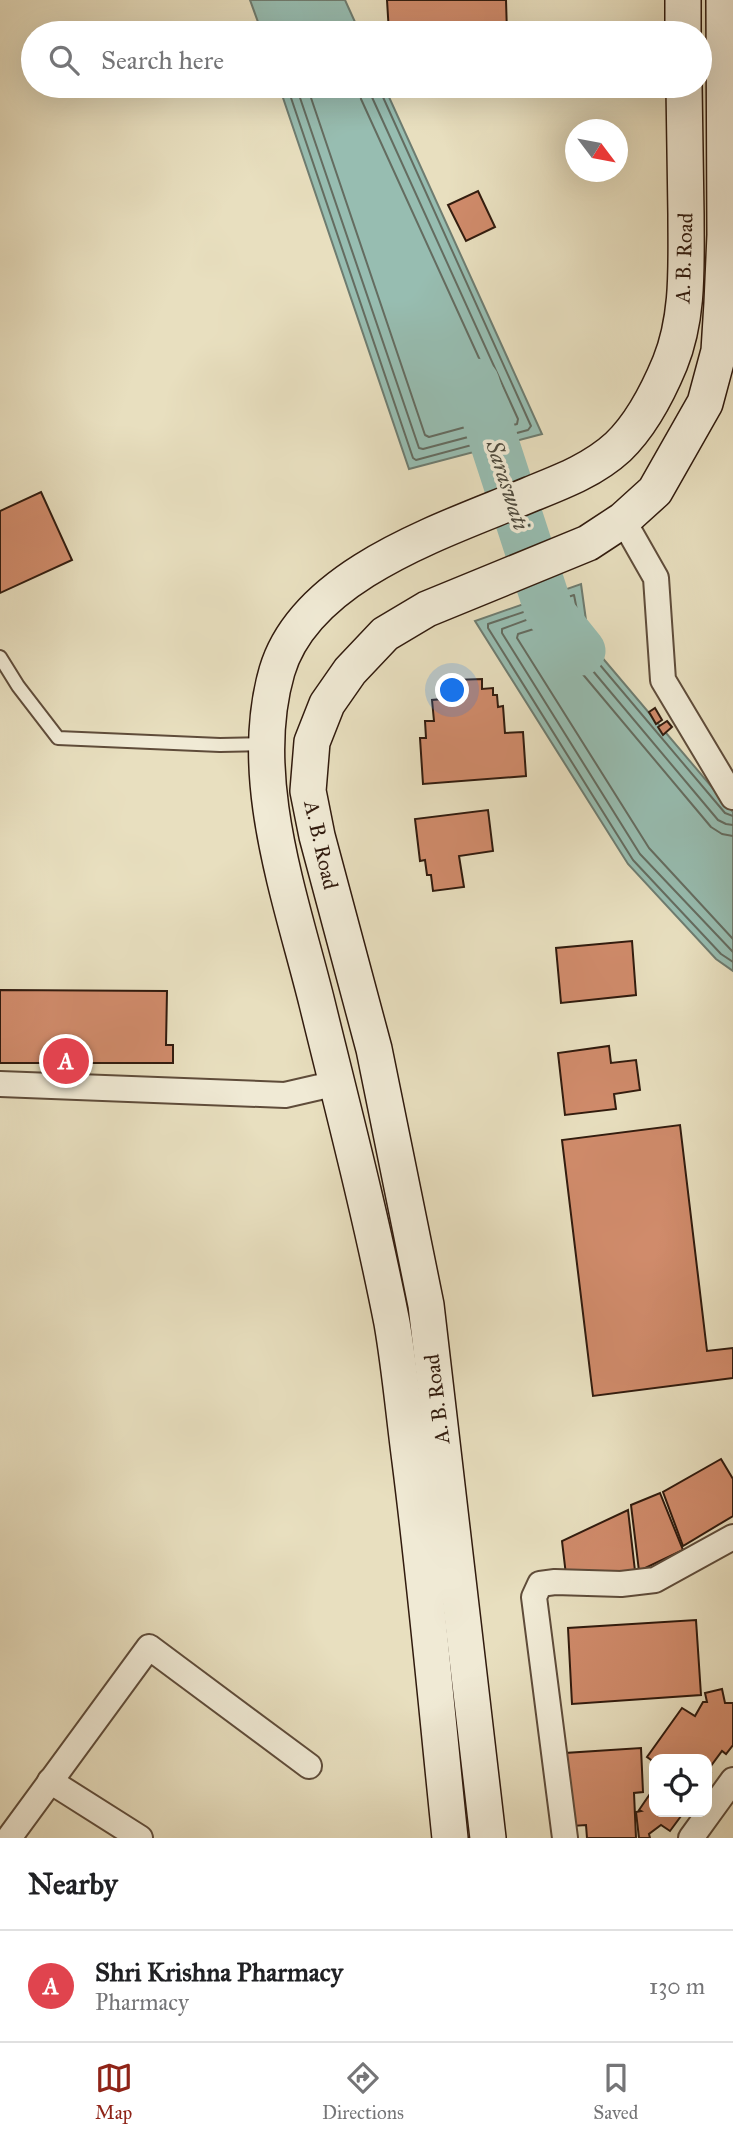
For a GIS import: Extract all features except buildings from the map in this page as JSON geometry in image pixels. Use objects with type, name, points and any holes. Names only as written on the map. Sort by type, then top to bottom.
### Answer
[{"type":"main road","points":[[682,0],[683,21]]},
{"type":"main road","name":"A. B. Road","points":[[488,1838],[426,1305],[374,1049],[317,835],[308,791],[312,742],[327,704],[350,671],[385,634],[427,609],[588,543],[623,520],[655,491],[705,403],[719,351],[725,235],[724,0]]},
{"type":"main road","name":"A. B. Road","points":[[450,1838],[419,1531],[392,1326],[351,1141],[278,845],[267,788],[267,728],[278,667],[300,626],[326,597],[364,570],[409,545],[566,480],[597,463],[618,446],[640,421],[671,361],[686,299],[684,98]]},
{"type":"main road","points":[[351,1141],[392,1134]]},
{"type":"street","points":[[623,520],[656,578],[663,680],[733,797]]},
{"type":"street","points":[[0,1084],[285,1095],[337,1083]]},
{"type":"street","points":[[565,1838],[534,1597],[540,1584],[621,1584],[655,1580],[733,1537]]},
{"type":"street","points":[[9,1838],[149,1647],[309,1766]]},
{"type":"street","points":[[691,1838],[733,1780]]},
{"type":"street","points":[[50,1781],[140,1838]]},
{"type":"lane","points":[[0,657],[18,686],[58,738],[267,744]]},
{"type":"water","points":[[250,0],[345,0],[355,21],[258,21]]},
{"type":"water","points":[[283,98],[389,98],[542,434],[409,469]]},
{"type":"water","points":[[581,584],[589,642],[733,812],[733,971],[716,959],[628,864],[475,621]]},
{"type":"waterway","name":"Saraswati","points":[[475,383],[549,611],[581,651]]},
{"type":"place","name":"Shri Krishna Pharmacy","points":[[66,1061]]}]
